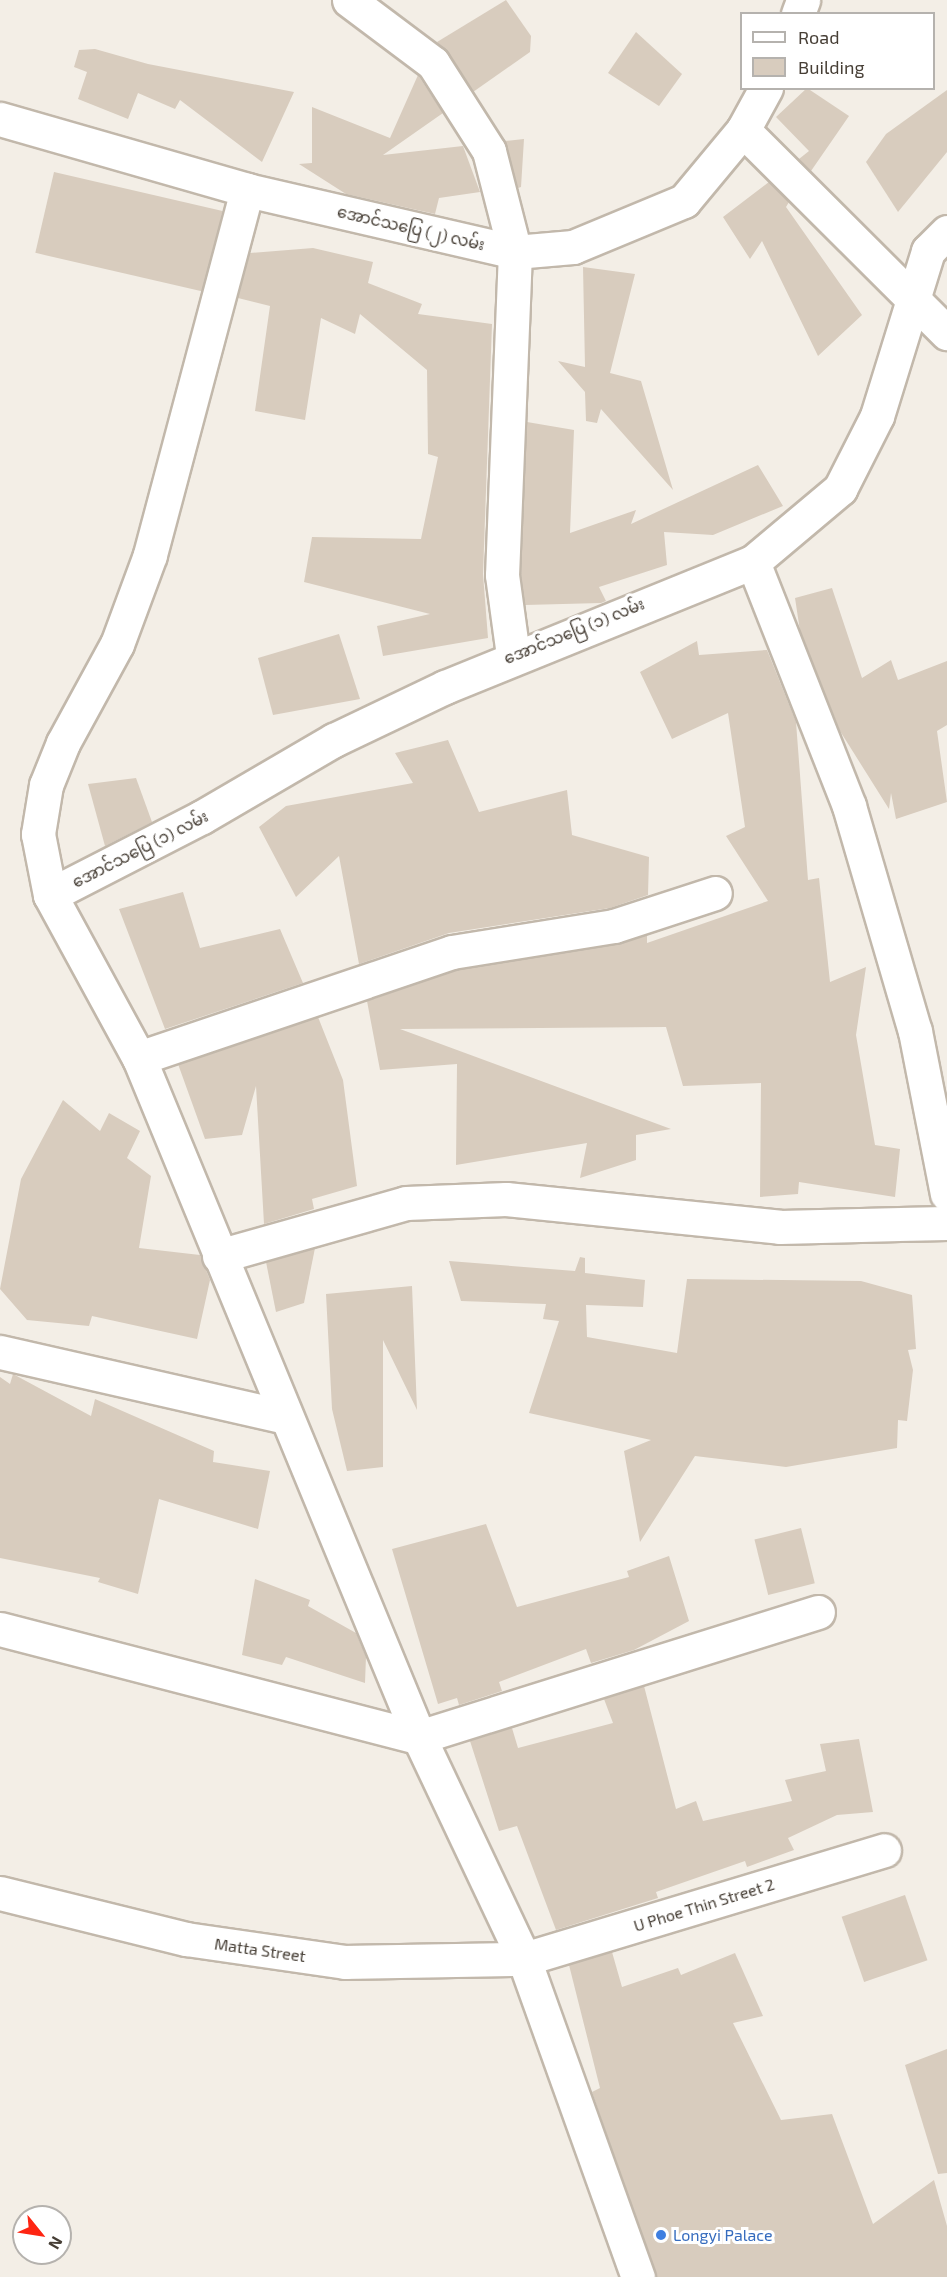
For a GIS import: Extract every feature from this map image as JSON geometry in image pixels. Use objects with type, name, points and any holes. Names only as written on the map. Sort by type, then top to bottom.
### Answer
[{"type":"street","points":[[349,0],[433,63],[489,151],[515,252],[502,575],[513,655]]},
{"type":"street","name":"အောင်သပြေ (၂) လမ်း","points":[[0,119],[247,190],[515,252],[573,247],[684,201],[743,130],[765,90]]},
{"type":"street","points":[[743,130],[947,333]]},
{"type":"street","points":[[247,190],[150,555],[117,644],[63,743],[46,785],[38,834],[50,895],[139,1058],[285,1417],[419,1737],[525,1959],[639,2277]]},
{"type":"street","name":"အောင်သပြေ (၁) လမ်း","points":[[50,895],[202,818],[334,740],[513,655],[753,562],[840,489],[877,416],[928,251],[947,232]]},
{"type":"street","points":[[753,562],[849,806],[915,1031],[947,1194]]},
{"type":"street","points":[[139,1058],[452,952],[614,926],[715,893]]},
{"type":"street","points":[[219,1256],[406,1203],[506,1199],[780,1227],[947,1222]]},
{"type":"street","points":[[0,1352],[285,1417]]},
{"type":"street","points":[[0,1629],[419,1737],[818,1612]]},
{"type":"street","name":"U Phoe Thin Street 2","points":[[525,1959],[884,1850]]},
{"type":"street","name":"Matta Street","points":[[0,1893],[186,1939],[345,1962],[525,1959]]},
{"type":"building","points":[[506,0],[531,36],[530,52],[473,92],[437,42]]},
{"type":"building","points":[[636,32],[682,74],[659,106],[608,73]]},
{"type":"building","points":[[95,49],[148,64],[294,92],[262,162],[180,100],[175,109],[138,93],[128,119],[78,99],[87,72],[74,67],[79,50]]},
{"type":"building","points":[[418,75],[443,113],[383,155],[463,146],[480,192],[439,198],[435,214],[346,194],[299,164],[312,163],[312,107],[390,138]]},
{"type":"building","points":[[805,90],[810,90],[849,116],[811,171],[799,159],[809,151],[776,117]]},
{"type":"building","points":[[947,90],[947,152],[898,212],[866,162],[886,134]]},
{"type":"building","points":[[524,139],[521,187],[518,188],[505,141]]},
{"type":"building","points":[[54,172],[223,211],[204,292],[35,253]]},
{"type":"building","points":[[769,182],[789,202],[786,207],[862,315],[818,356],[762,241],[750,259],[723,217]]},
{"type":"building","points":[[313,248],[373,262],[368,283],[422,304],[418,314],[492,324],[483,574],[488,638],[383,656],[377,626],[430,614],[304,582],[312,537],[421,539],[438,457],[428,454],[427,370],[360,314],[355,334],[321,318],[305,420],[255,411],[270,306],[238,298],[250,253]]},
{"type":"building","points":[[583,267],[635,274],[610,373],[641,381],[673,490],[601,409],[597,423],[586,421],[585,392],[558,361],[585,367]]},
{"type":"building","points":[[527,422],[574,430],[570,533],[636,510],[631,524],[758,465],[783,506],[713,535],[664,532],[667,565],[599,587],[606,601],[601,603],[525,605],[521,574]]},
{"type":"building","points":[[832,588],[862,678],[891,660],[898,680],[947,661],[947,725],[937,731],[947,802],[896,819],[891,793],[889,809],[840,731],[800,631],[795,598]]},
{"type":"building","points":[[339,634],[360,699],[273,715],[258,658]]},
{"type":"building","points":[[697,641],[699,655],[767,650],[796,722],[808,880],[819,878],[830,982],[866,967],[856,1035],[875,1145],[900,1149],[895,1197],[799,1182],[798,1194],[760,1197],[761,1083],[683,1086],[666,1027],[400,1029],[671,1129],[636,1135],[636,1160],[580,1178],[587,1143],[456,1165],[457,1064],[380,1070],[367,1001],[457,970],[647,935],[647,943],[768,901],[726,836],[745,827],[728,713],[672,739],[640,672]]},
{"type":"building","points":[[448,740],[479,812],[567,790],[572,835],[649,857],[648,895],[610,908],[449,933],[359,964],[339,856],[296,897],[259,827],[286,806],[413,783],[395,753]]},
{"type":"building","points":[[136,778],[152,822],[105,846],[88,784]]},
{"type":"building","points":[[183,892],[200,948],[280,929],[303,983],[165,1029],[119,909]]},
{"type":"building","points":[[318,1017],[343,1080],[357,1186],[312,1199],[314,1209],[264,1224],[256,1086],[242,1135],[205,1139],[178,1064]]},
{"type":"building","points":[[63,1100],[100,1131],[109,1113],[140,1131],[127,1158],[151,1176],[139,1248],[200,1255],[210,1280],[197,1339],[92,1316],[89,1326],[27,1320],[0,1289],[21,1179]]},
{"type":"building","points":[[315,1248],[304,1303],[276,1312],[266,1262]]},
{"type":"building","points":[[580,1257],[585,1258],[585,1273],[645,1280],[643,1307],[586,1305],[587,1337],[677,1353],[687,1279],[861,1281],[912,1295],[916,1349],[908,1350],[913,1370],[907,1421],[898,1420],[897,1448],[786,1467],[695,1456],[640,1542],[624,1451],[651,1440],[529,1413],[559,1321],[543,1319],[546,1304],[461,1301],[449,1261],[575,1271]]},
{"type":"building","points":[[412,1286],[417,1410],[383,1340],[383,1467],[347,1471],[332,1409],[326,1294]]},
{"type":"building","points":[[13,1374],[91,1416],[95,1399],[214,1451],[213,1462],[270,1471],[258,1529],[159,1499],[138,1594],[98,1582],[100,1578],[0,1558],[0,1377],[10,1384]]},
{"type":"building","points":[[486,1524],[517,1607],[629,1577],[627,1571],[669,1556],[689,1621],[634,1650],[591,1663],[586,1649],[499,1682],[502,1691],[459,1705],[457,1698],[438,1704],[392,1549]]},
{"type":"building","points":[[801,1528],[815,1583],[768,1595],[754,1540]]},
{"type":"building","points":[[255,1579],[310,1600],[308,1606],[356,1633],[366,1657],[365,1683],[286,1657],[282,1665],[242,1655]]},
{"type":"building","points":[[644,1686],[676,1809],[696,1801],[703,1821],[792,1801],[785,1780],[826,1771],[820,1744],[859,1739],[873,1812],[837,1815],[788,1838],[794,1850],[747,1867],[745,1861],[656,1892],[658,1898],[556,1930],[517,1826],[499,1831],[470,1741],[512,1728],[518,1748],[613,1723],[604,1699]]},
{"type":"building","points":[[905,1895],[927,1960],[864,1982],[842,1917]]},
{"type":"building","points":[[612,1952],[622,1987],[678,1968],[681,1975],[735,1953],[763,2016],[733,2023],[781,2120],[832,2114],[873,2224],[934,2180],[947,2226],[947,2277],[656,2277],[592,2092],[600,2088],[569,1965]]},
{"type":"building","points":[[947,2049],[947,2173],[938,2174],[905,2065]]},
{"type":"place","name":"Longyi Palace","points":[[661,2235]]}]
